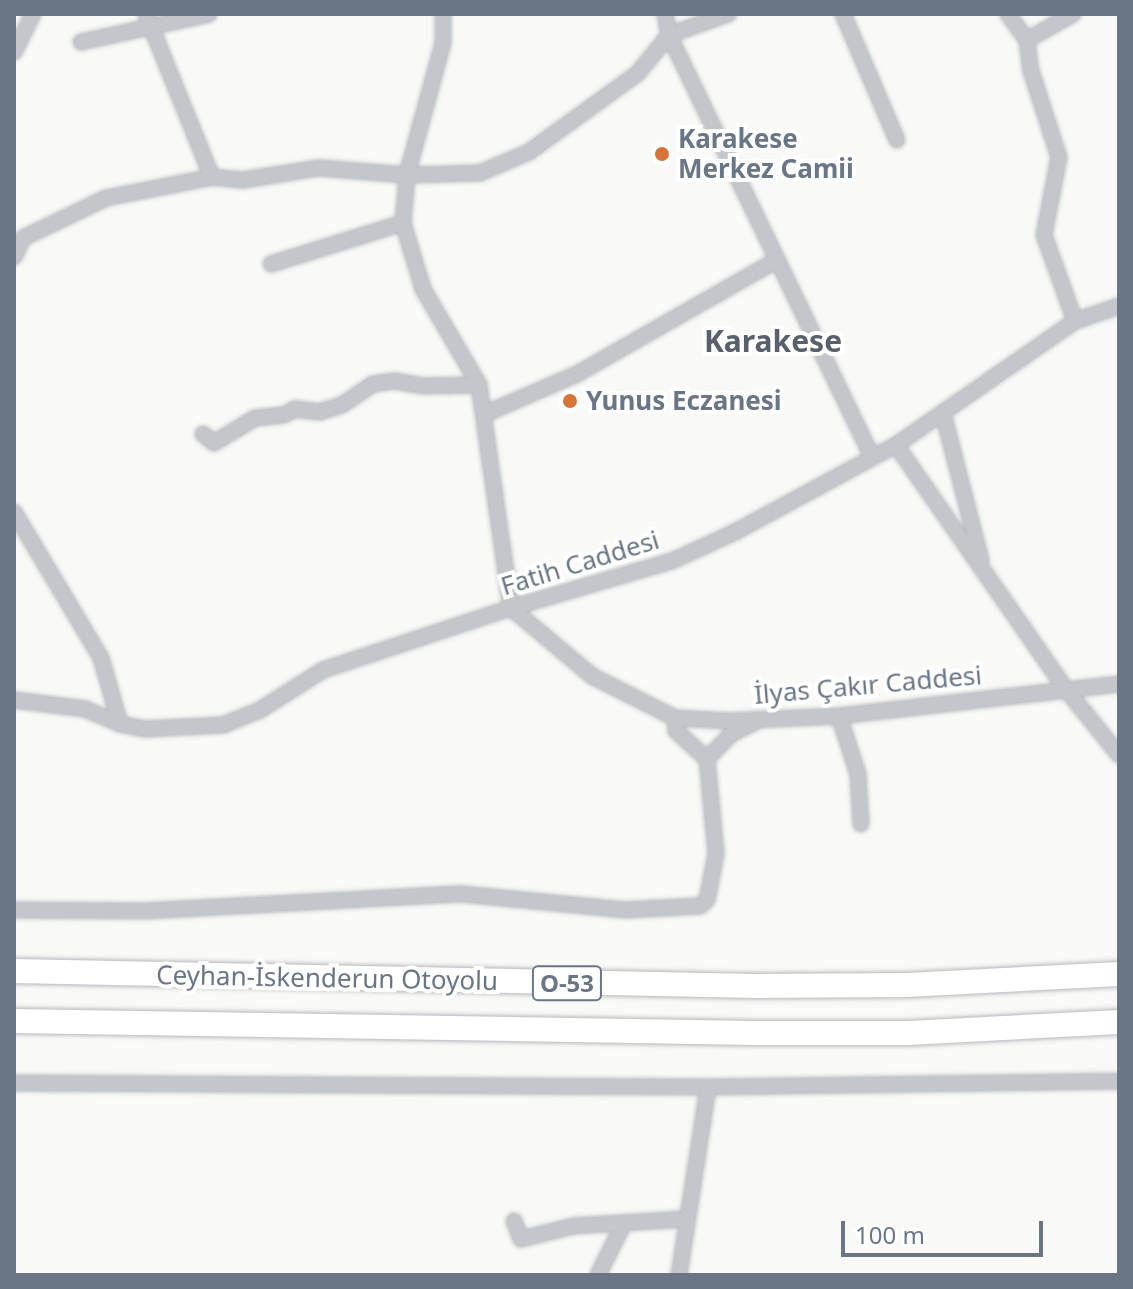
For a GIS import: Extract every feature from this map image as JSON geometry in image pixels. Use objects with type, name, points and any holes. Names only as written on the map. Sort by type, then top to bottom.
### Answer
[{"type":"highway","name":"Ceyhan-İskenderun Otoyolu","points":[[14,971],[755,986],[907,985],[1119,974]]},
{"type":"highway","name":"Ceyhan-İskenderun Otoyolu","points":[[14,1021],[755,1033],[908,1033],[1119,1022]]},
{"type":"street","points":[[14,52],[33,14]]},
{"type":"street","points":[[81,42],[148,21],[209,14]]},
{"type":"street","points":[[14,910],[144,911],[462,894],[624,910],[686,909],[707,900],[716,854],[707,759],[676,731],[675,718],[592,676],[511,608],[479,385],[423,289],[403,223],[407,175],[443,43],[443,14]]},
{"type":"street","points":[[665,14],[669,35],[872,457]]},
{"type":"street","points":[[14,257],[18,232],[106,198],[212,177],[243,180],[319,168],[407,175],[480,173],[529,152],[638,73],[669,35],[728,14]]},
{"type":"street","points":[[843,14],[897,140]]},
{"type":"street","points":[[1008,14],[1027,40],[1031,71],[1059,157],[1044,235],[1075,321]]},
{"type":"street","points":[[1027,40],[1073,14]]},
{"type":"street","points":[[148,21],[212,177]]},
{"type":"street","points":[[271,264],[403,223]]},
{"type":"street","points":[[485,414],[577,374],[777,260]]},
{"type":"street","name":"Fatih Caddesi","points":[[14,700],[85,709],[120,724],[145,729],[223,725],[260,710],[323,670],[511,608],[672,561],[735,532],[896,445],[1075,321],[1119,306]]},
{"type":"street","points":[[203,434],[214,443],[255,418],[284,415],[295,409],[320,412],[342,405],[373,384],[395,381],[424,386],[479,385]]},
{"type":"street","points":[[943,413],[984,572]]},
{"type":"street","points":[[896,445],[1065,688],[1119,755]]},
{"type":"street","points":[[14,512],[101,658],[120,724]]},
{"type":"street","name":"İlyas Çakır Caddesi","points":[[675,718],[763,720],[839,716],[1119,684]]},
{"type":"street","points":[[839,716],[858,774],[861,824]]},
{"type":"street","points":[[707,759],[731,734],[763,720]]},
{"type":"street","points":[[14,1083],[708,1087],[1119,1081]]},
{"type":"street","points":[[679,1275],[708,1087]]},
{"type":"street","points":[[514,1221],[521,1239],[573,1226],[686,1219]]},
{"type":"street","points":[[598,1275],[624,1223]]},
{"type":"place","name":"Karakese Merkez Camii","points":[[662,154]]},
{"type":"place","name":"Yunus Eczanesi","points":[[570,401]]},
{"type":"district","name":"Karakese","points":[[773,341]]}]
